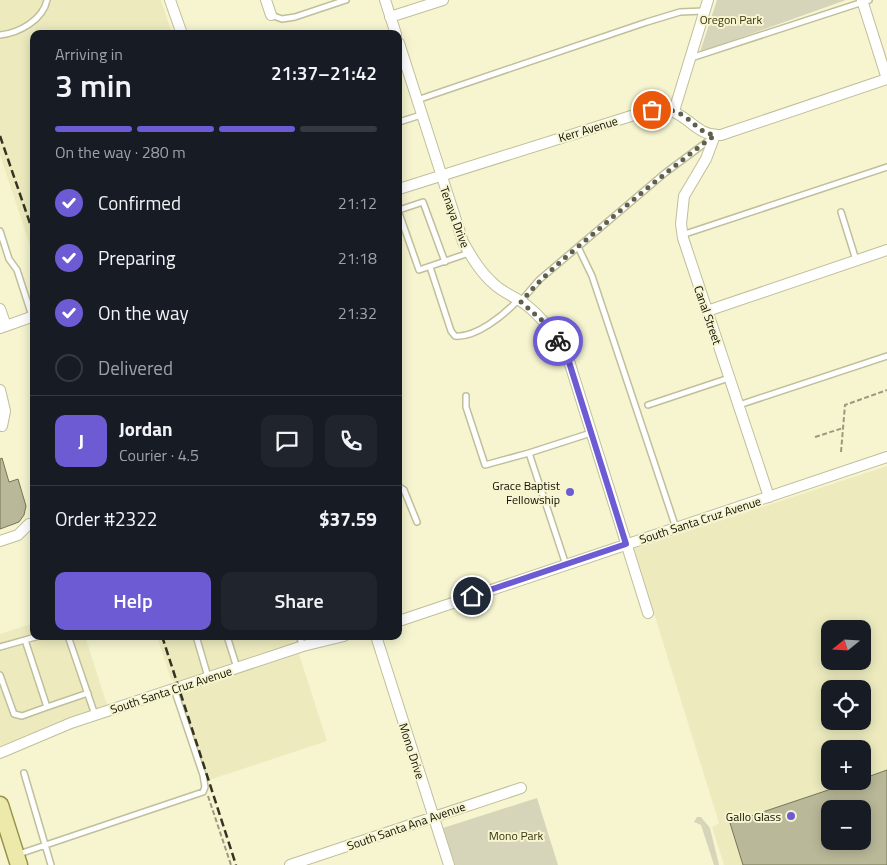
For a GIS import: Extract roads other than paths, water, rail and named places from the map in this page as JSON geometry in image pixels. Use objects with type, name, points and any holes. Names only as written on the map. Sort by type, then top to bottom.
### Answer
[{"type":"main road","points":[[0,805],[3,827],[18,860]]},
{"type":"street","points":[[170,0],[181,30]]},
{"type":"street","points":[[266,0],[270,15]]},
{"type":"street","points":[[385,0],[395,30]]},
{"type":"street","points":[[390,17],[443,0]]},
{"type":"street","points":[[708,0],[674,111],[685,117],[702,131],[715,135],[744,128],[887,79],[865,1]]},
{"type":"street","name":"Tenaya Drive","points":[[402,55],[457,228],[469,253],[482,272],[494,284],[519,301],[545,323],[562,347],[569,362],[648,613]]},
{"type":"street","name":"Kerr Avenue","points":[[402,188],[647,111],[660,109],[674,111]]},
{"type":"street","name":"Canal Street","points":[[715,135],[706,159],[684,196],[681,210],[682,235],[769,497]]},
{"type":"street","points":[[707,311],[887,250]]},
{"type":"street","points":[[0,308],[3,327],[30,317]]},
{"type":"street","points":[[0,390],[5,411],[2,426]]},
{"type":"street","name":"South Santa Cruz Avenue","points":[[402,620],[887,457]]},
{"type":"street","points":[[0,541],[18,535],[29,524]]},
{"type":"street","name":"Mono Drive","points":[[377,640],[449,865]]},
{"type":"street","name":"South Santa Cruz Avenue","points":[[0,753],[71,723],[237,668],[301,641]]},
{"type":"street","name":"South Santa Ana Avenue","points":[[290,865],[521,788]]},
{"type":"lane","points":[[0,35],[12,33],[34,21],[42,12],[47,0]]},
{"type":"lane","points":[[270,15],[282,19],[295,17],[346,0]]},
{"type":"lane","points":[[691,58],[865,1]]},
{"type":"lane","points":[[416,100],[646,22],[680,12],[705,11]]},
{"type":"lane","points":[[402,121],[421,115]]},
{"type":"lane","points":[[430,267],[451,331],[455,336],[463,336],[486,326],[519,301],[539,280],[665,172],[715,135]]},
{"type":"lane","points":[[682,235],[887,167]]},
{"type":"lane","points":[[402,211],[424,202],[445,262]]},
{"type":"lane","points":[[841,212],[856,260]]},
{"type":"lane","points":[[402,221],[419,270],[469,253]]},
{"type":"lane","points":[[0,231],[9,259],[17,270],[30,307]]},
{"type":"lane","points":[[578,247],[592,276],[676,528]]},
{"type":"lane","points":[[738,406],[887,356]]},
{"type":"lane","points":[[648,405],[730,378]]},
{"type":"lane","points":[[466,396],[466,407],[484,465],[591,433]]},
{"type":"lane","points":[[529,453],[566,564]]},
{"type":"lane","points":[[402,489],[417,522]]},
{"type":"lane","points":[[0,647],[30,638]]},
{"type":"lane","points":[[25,640],[39,692],[47,707]]},
{"type":"lane","points":[[69,640],[95,715]]},
{"type":"lane","points":[[197,640],[208,678]]},
{"type":"lane","points":[[228,640],[237,668]]},
{"type":"lane","points":[[2,674],[14,714],[19,716],[88,693]]},
{"type":"lane","points":[[18,860],[45,846],[202,792],[205,787],[174,689]]},
{"type":"lane","points":[[24,773],[52,865]]},
{"type":"railway","points":[[0,136],[30,223]]},
{"type":"railway","points":[[163,640],[236,865]]},
{"type":"place","name":"Grace Baptist Fellowship","points":[[570,492]]},
{"type":"place","name":"Gallo Glass","points":[[791,816]]},
{"type":"park label","name":"Oregon Park","points":[[731,19]]},
{"type":"park label","name":"Mono Park","points":[[516,835]]}]
